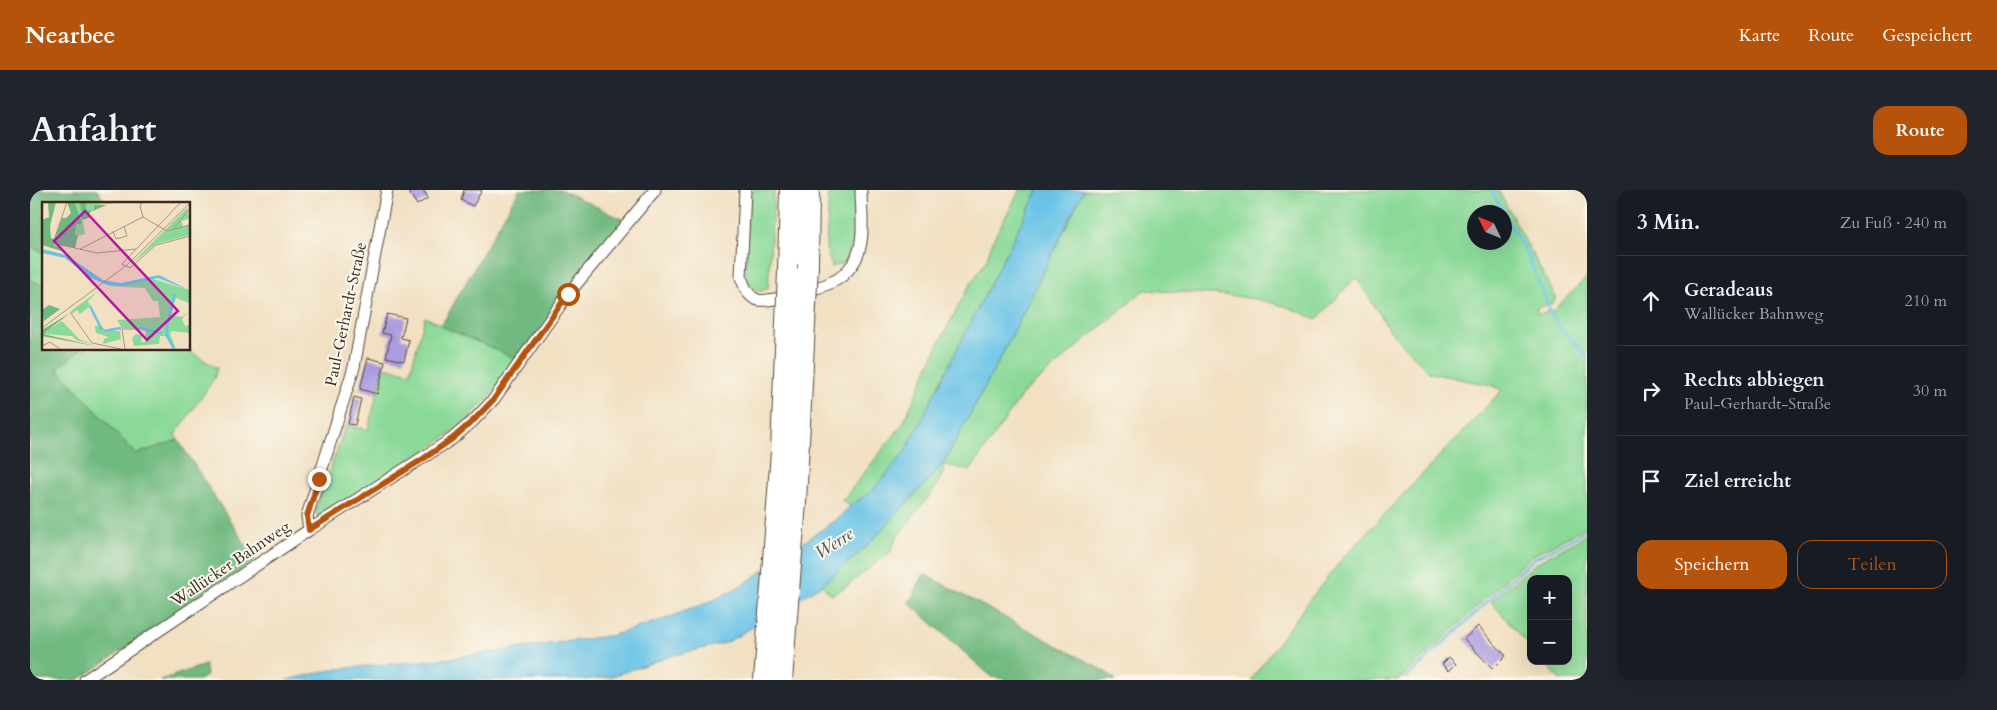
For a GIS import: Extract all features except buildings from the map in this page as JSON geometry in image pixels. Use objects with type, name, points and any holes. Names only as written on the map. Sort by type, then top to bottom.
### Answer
[{"type":"highway","points":[[764,680],[781,452],[790,190]]},
{"type":"highway","points":[[782,680],[796,502],[808,265],[809,190]]},
{"type":"street","name":"Paul-Gerhardt-Straße","points":[[309,530],[307,516],[354,367],[387,190]]},
{"type":"street","name":"Wallücker Bahnweg","points":[[85,680],[309,530],[452,439],[494,399],[568,294],[655,190]]},
{"type":"street","points":[[745,190],[741,276],[744,288],[750,295],[756,300],[768,302],[832,282],[853,265],[861,241],[861,190]]},
{"type":"green space","points":[[30,190],[97,190],[106,202],[42,202],[42,252],[30,246]]},
{"type":"green space","points":[[519,190],[562,190],[626,221],[517,359],[441,326]]},
{"type":"green space","points":[[749,190],[774,190],[768,288],[759,292],[748,284],[745,275]]},
{"type":"green space","points":[[829,190],[857,190],[855,235],[844,263],[832,267],[826,248]]},
{"type":"green space","points":[[1020,190],[1038,190],[905,452],[872,491],[850,506],[842,501],[903,424],[938,345],[968,288],[986,261],[994,238]]},
{"type":"green space","points":[[1084,190],[1498,190],[1506,205],[1467,205],[1467,250],[1512,250],[1512,216],[1556,298],[1552,303],[1537,308],[1537,314],[1553,311],[1587,277],[1587,527],[1531,556],[1399,680],[1251,680],[1311,598],[1344,557],[1502,390],[1490,385],[1430,373],[1391,332],[1356,277],[1316,320],[1298,311],[1255,299],[1144,290],[1023,393],[970,471],[943,464],[1001,357]]},
{"type":"green space","points":[[30,246],[42,252],[42,285],[30,280]]},
{"type":"green space","points":[[30,280],[42,285],[42,350],[80,350],[57,369],[136,454],[178,440],[256,561],[78,680],[30,680]]},
{"type":"green space","points":[[425,317],[517,359],[490,396],[454,431],[325,517],[318,516],[315,511],[346,425],[368,430],[384,367],[410,373]]},
{"type":"green space","points":[[80,350],[188,350],[217,368],[214,379],[175,435],[178,440],[136,454],[57,368]]},
{"type":"green space","points":[[943,464],[944,470],[937,486],[897,537],[890,552],[847,586],[831,595],[822,585],[868,545]]},
{"type":"green space","points":[[1587,535],[1587,680],[1560,680],[1547,665],[1572,665],[1572,575],[1527,575],[1527,642],[1491,602],[1536,563]]},
{"type":"green space","points":[[924,574],[1103,670],[1116,680],[1014,680],[992,677],[909,603]]},
{"type":"green space","points":[[205,665],[207,676],[199,680],[160,680]]},
{"type":"water","name":"Werre","points":[[1038,190],[1084,190],[1001,357],[943,464],[868,545],[822,585],[726,643],[671,656],[610,677],[582,680],[286,680],[336,669],[444,659],[614,635],[665,619],[714,600],[744,584],[838,518],[850,506],[872,491],[905,452]]},
{"type":"waterway","points":[[1491,190],[1500,205]]},
{"type":"waterway","points":[[1512,228],[1527,254],[1554,320],[1587,357]]},
{"type":"waterway","points":[[1406,678],[1533,559],[1587,531]]},
{"type":"route","points":[[319,479],[307,516],[309,530],[423,459],[452,439],[474,420],[494,399],[568,294]]}]
